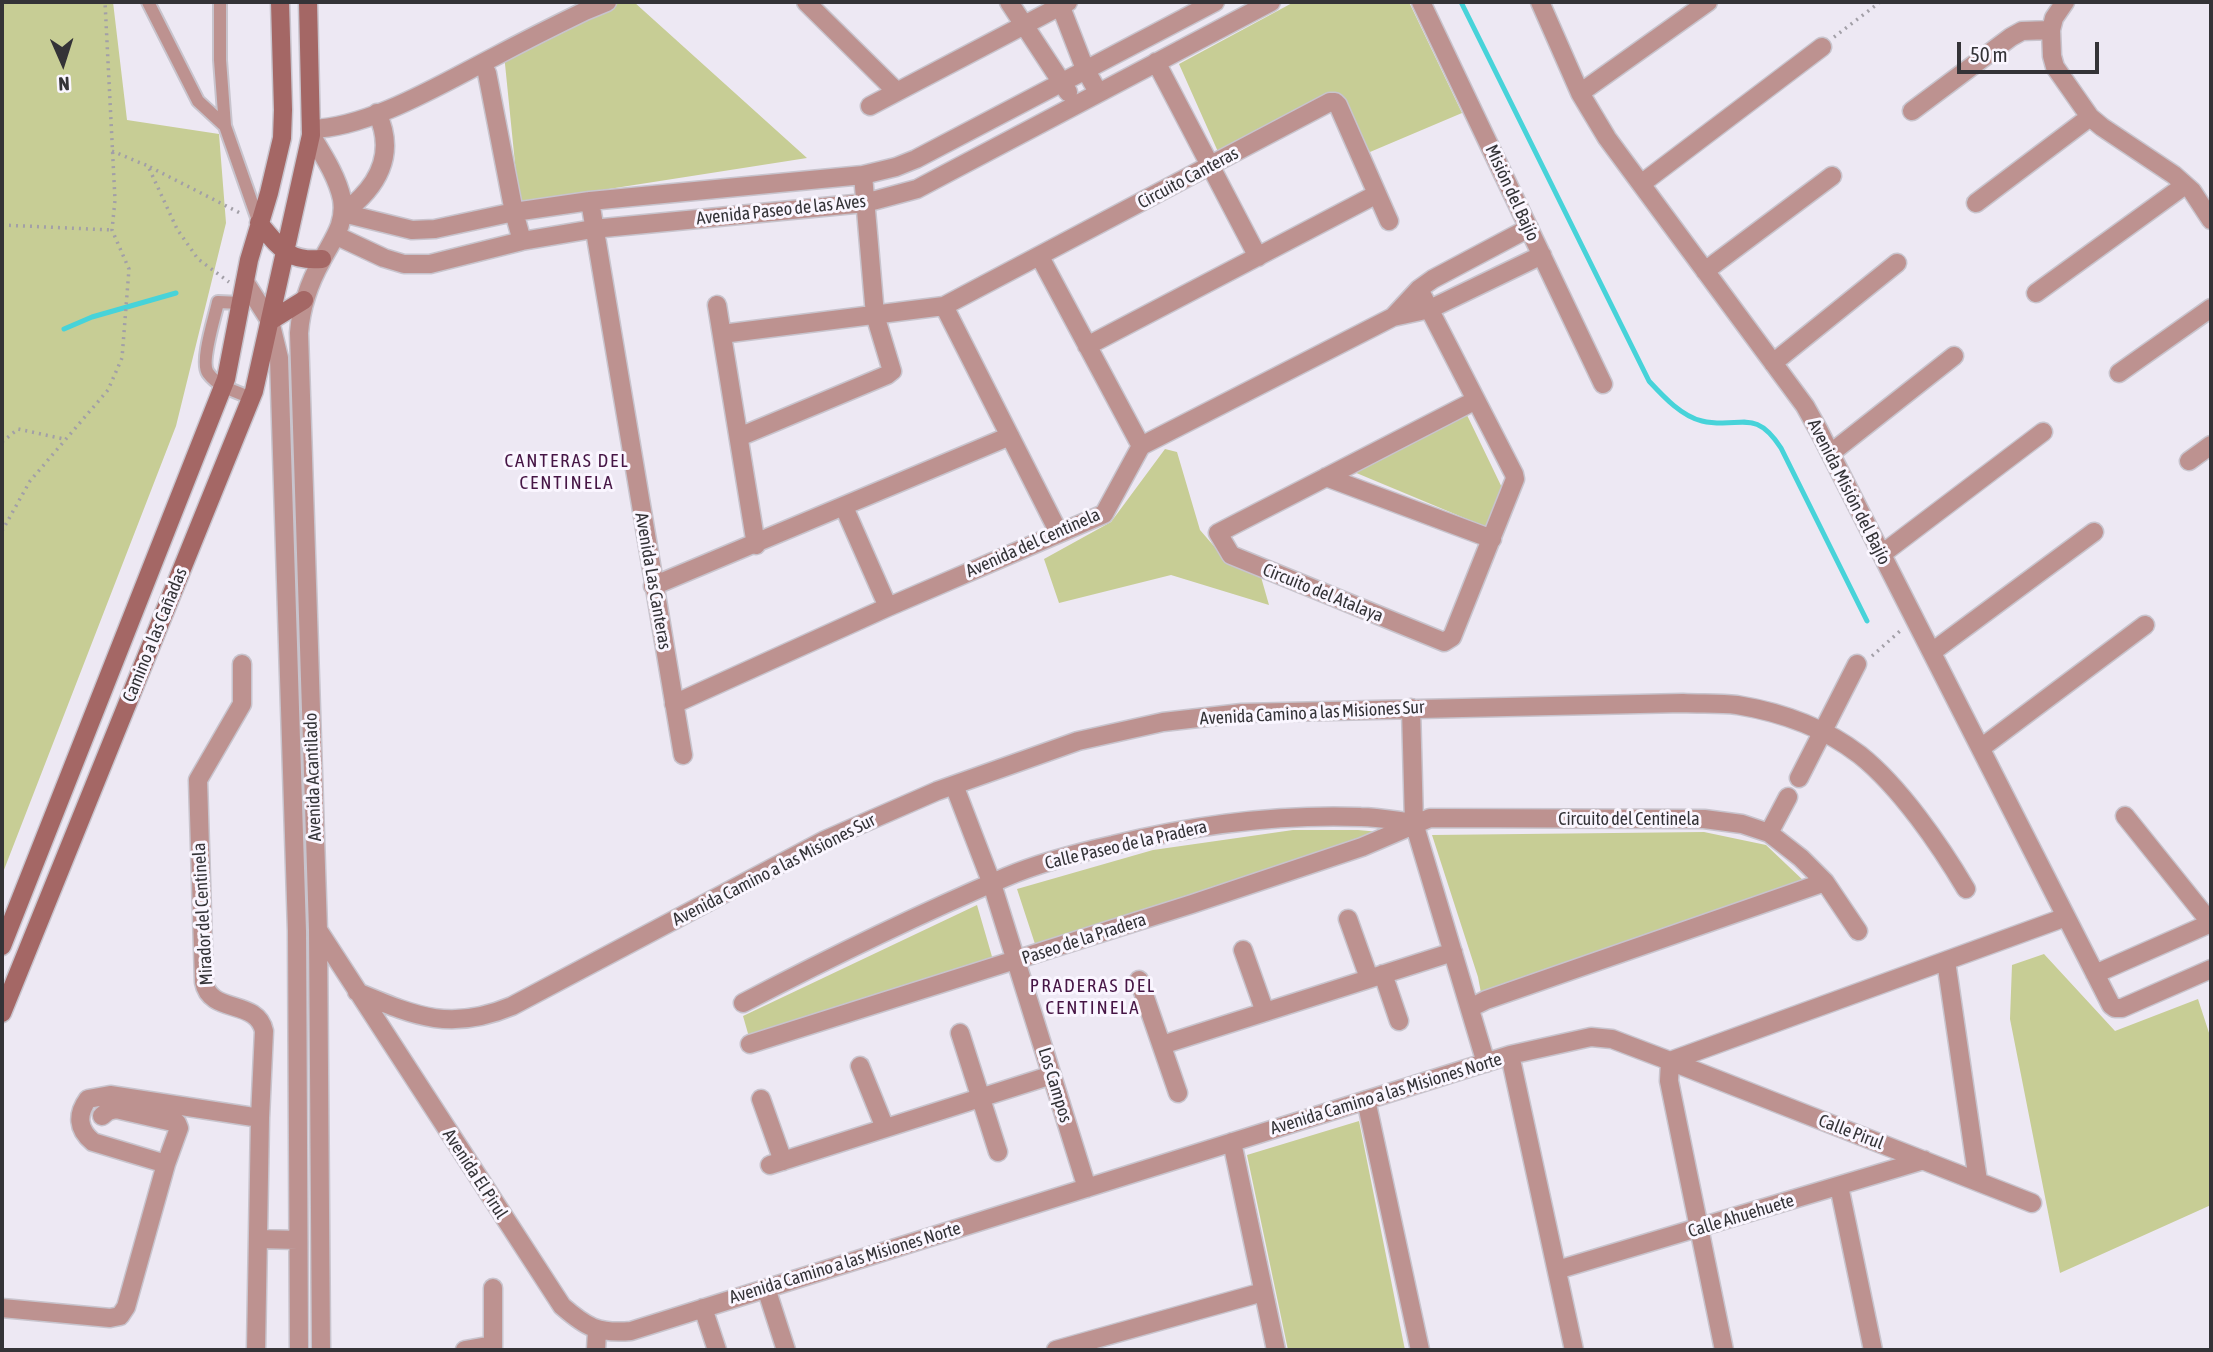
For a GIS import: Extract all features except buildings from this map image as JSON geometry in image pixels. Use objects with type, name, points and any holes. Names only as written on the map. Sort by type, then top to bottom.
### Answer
[{"type":"main road","name":"Camino a las Cañadas","points":[[2,946],[224,387],[243,292],[282,138],[280,2]]},
{"type":"main road","name":"Camino a las Cañadas","points":[[2,1013],[251,398],[311,132],[308,2]]},
{"type":"main road","points":[[260,223],[284,250],[296,259],[322,259]]},
{"type":"main road","points":[[270,321],[304,300]]},
{"type":"main road","points":[[146,583],[172,593]]},
{"type":"street","points":[[311,132],[345,125],[437,87],[584,6],[607,2]]},
{"type":"street","points":[[806,2],[896,91]]},
{"type":"street","points":[[1009,2],[1062,82],[1074,105]]},
{"type":"street","name":"Avenida Paseo de las Aves","points":[[343,213],[412,230],[435,229],[514,212],[590,201],[863,175],[916,159],[1215,2]]},
{"type":"street","name":"Avenida Paseo de las Aves","points":[[337,236],[384,258],[404,264],[430,264],[522,241],[593,229],[865,202],[917,189],[1270,2]]},
{"type":"street","name":"Misión del Bajío","points":[[1421,2],[1603,384]]},
{"type":"street","name":"Avenida Misión del Bajío","points":[[1540,2],[1580,93],[1607,138],[1805,406],[2111,1005],[2122,1008],[2211,969]]},
{"type":"street","points":[[1580,93],[1708,2]]},
{"type":"street","points":[[2065,2],[2054,18],[2051,30],[2050,43],[2055,67],[2090,117],[2174,175],[2198,199],[2211,220]]},
{"type":"street","points":[[870,106],[1063,3],[1085,69],[1098,92]]},
{"type":"street","points":[[1912,111],[2011,37],[2022,31],[2051,30]]},
{"type":"street","points":[[1642,184],[1822,47]]},
{"type":"street","points":[[1156,62],[1258,257]]},
{"type":"street","points":[[487,73],[522,241]]},
{"type":"street","name":"Circuito Canteras","points":[[722,334],[944,306],[1329,102],[1335,102],[1390,221]]},
{"type":"street","points":[[343,213],[359,201],[373,185],[382,165],[385,145],[382,124],[377,113]]},
{"type":"street","points":[[1976,203],[2090,117]]},
{"type":"street","name":"Avenida Acantilado","points":[[311,132],[336,179],[343,213],[337,236],[322,259],[304,300],[300,316],[299,350],[318,930],[320,1350]]},
{"type":"street","points":[[739,437],[892,371],[875,315],[863,175]]},
{"type":"street","points":[[1705,271],[1832,176]]},
{"type":"street","points":[[2036,293],[2185,185]]},
{"type":"street","points":[[702,190],[705,218]]},
{"type":"street","points":[[1087,346],[1377,194]]},
{"type":"street","name":"Avenida Las Canteras","points":[[590,201],[683,755]]},
{"type":"street","points":[[1393,317],[1419,289],[1433,279],[1529,228]]},
{"type":"street","points":[[1040,257],[1141,446],[1393,317],[1430,309],[1542,255]]},
{"type":"street","points":[[1773,363],[1896,263]]},
{"type":"street","name":"Circuito del Atalaya","points":[[1419,289],[1515,479],[1452,637],[1444,642],[1231,555],[1218,533],[1475,400]]},
{"type":"street","name":"Avenida Acantilado","points":[[243,292],[270,321],[279,358],[297,931],[299,1350]]},
{"type":"street","points":[[717,305],[756,545]]},
{"type":"street","points":[[944,306],[1059,533]]},
{"type":"street","points":[[2119,373],[2211,308]]},
{"type":"street","points":[[1831,453],[1954,356]]},
{"type":"street","points":[[1882,554],[2043,432]]},
{"type":"street","points":[[653,586],[1010,436]]},
{"type":"street","points":[[2189,461],[2211,445]]},
{"type":"street","name":"Avenida del Centinela","points":[[674,705],[888,607],[1104,514],[1141,446]]},
{"type":"street","points":[[1326,477],[1492,539]]},
{"type":"street","points":[[844,507],[888,607]]},
{"type":"street","points":[[1932,652],[2094,532]]},
{"type":"street","points":[[1981,748],[2145,625]]},
{"type":"street","name":"Mirador del Centinela","points":[[242,664],[242,704],[198,780],[206,992],[212,998],[256,1016],[262,1021],[264,1031],[256,1350]]},
{"type":"street","points":[[1799,779],[1857,664]]},
{"type":"street","name":"Avenida Camino a las Misiones Sur","points":[[357,992],[398,1009],[439,1019],[458,1021],[494,1014],[825,841],[954,785],[1078,741],[1163,722],[1242,713],[1683,703],[1734,705],[1772,712],[1823,732],[1860,755],[1885,779],[1948,859],[1966,889]]},
{"type":"street","points":[[1411,708],[1414,823],[1486,1063]]},
{"type":"street","name":"Los Campos","points":[[954,785],[992,884],[1087,1188]]},
{"type":"street","points":[[1769,833],[1788,797]]},
{"type":"street","points":[[2095,974],[2211,923],[2124,816]]},
{"type":"street","name":"Calle Paseo de la Pradera","points":[[743,1003],[844,951],[1006,877],[1067,856],[1144,837],[1213,825],[1296,818],[1363,817],[1414,823]]},
{"type":"street","name":"Circuito del Centinela","points":[[1414,823],[1430,818],[1704,819],[1742,824],[1769,833],[1801,858],[1825,883],[1858,931]]},
{"type":"street","name":"Paseo de la Pradera","points":[[750,1044],[1362,848],[1414,823]]},
{"type":"street","points":[[1470,1008],[1486,1000],[1825,883]]},
{"type":"street","points":[[1724,1350],[1669,1081],[1670,1060],[2066,918]]},
{"type":"street","points":[[1348,919],[1399,1020]]},
{"type":"street","points":[[297,931],[318,930]]},
{"type":"street","name":"Avenida El Pirul","points":[[318,930],[562,1306],[582,1324],[597,1330]]},
{"type":"street","points":[[1243,950],[1265,1012]]},
{"type":"street","points":[[1162,1045],[1453,952]]},
{"type":"street","points":[[1946,961],[1978,1181]]},
{"type":"street","points":[[1139,981],[1178,1093]]},
{"type":"street","points":[[960,1032],[998,1152]]},
{"type":"street","name":"Avenida Camino a las Misiones Norte","points":[[703,1308],[1510,1055],[1591,1037],[1612,1040],[1670,1060]]},
{"type":"street","points":[[1510,1055],[1574,1350]]},
{"type":"street","name":"Calle Pirul","points":[[1670,1060],[2032,1203]]},
{"type":"street","points":[[860,1066],[885,1128]]},
{"type":"street","points":[[761,1099],[777,1163],[1052,1075]]},
{"type":"street","points":[[166,1164],[93,1142],[85,1135],[79,1121],[81,1108],[88,1099],[110,1095],[260,1118]]},
{"type":"street","points":[[1366,1100],[1420,1350]]},
{"type":"street","points":[[2,1308],[110,1318],[120,1316],[126,1307],[166,1164],[179,1128],[177,1123],[116,1109],[102,1116]]},
{"type":"street","points":[[1232,1142],[1276,1350]]},
{"type":"street","name":"Calle Ahuehuete","points":[[1557,1270],[1924,1160]]},
{"type":"street","points":[[1839,1186],[1873,1350]]},
{"type":"street","points":[[258,1238],[298,1240]]},
{"type":"street","points":[[465,1350],[494,1348],[493,1288]]},
{"type":"street","points":[[766,1288],[786,1350]]},
{"type":"street","points":[[1056,1350],[1263,1292]]},
{"type":"street","points":[[596,1350],[597,1330],[613,1333],[631,1331],[703,1308],[716,1350]]},
{"type":"lane","points":[[149,2],[198,102],[225,126]]},
{"type":"lane","points":[[220,2],[220,60],[225,126],[260,223]]},
{"type":"lane","points":[[243,292],[218,302],[204,361],[206,372],[224,387],[251,398]]},
{"type":"path","points":[[2,531],[30,481],[108,390],[122,358],[129,269],[112,230],[115,200],[105,2]]},
{"type":"path","points":[[1822,47],[1880,2]]},
{"type":"path","points":[[112,151],[148,166],[260,223]]},
{"type":"path","points":[[148,166],[177,229],[198,259],[243,292]]},
{"type":"path","points":[[2,225],[112,230]]},
{"type":"path","points":[[2,442],[18,429],[64,439]]},
{"type":"path","points":[[1857,664],[1874,655],[1915,618]]},
{"type":"green space","points":[[2,2],[113,2],[127,120],[219,134],[226,223],[176,426],[2,875]]},
{"type":"green space","points":[[602,2],[634,2],[807,158],[519,203],[504,54]]},
{"type":"green space","points":[[1294,2],[1409,2],[1462,113],[1370,152],[1336,95],[1219,154],[1179,64]]},
{"type":"green space","points":[[1466,413],[1506,496],[1486,527],[1354,472]]},
{"type":"green space","points":[[1165,449],[1177,452],[1200,530],[1225,559],[1259,570],[1269,605],[1171,575],[1059,603],[1044,559],[1111,522]]},
{"type":"green space","points":[[1293,830],[1380,832],[1036,947],[1017,889],[1153,850]]},
{"type":"green space","points":[[1704,832],[1766,845],[1806,883],[1481,993],[1432,835]]},
{"type":"green space","points":[[977,905],[993,960],[751,1044],[743,1016]]},
{"type":"green space","points":[[2044,954],[2115,1031],[2198,999],[2211,1039],[2211,1205],[2060,1273],[2010,1019],[2012,965]]},
{"type":"green space","points":[[1359,1121],[1405,1350],[1288,1350],[1247,1155]]},
{"type":"waterway","points":[[1461,2],[1649,381],[1687,415],[1715,423],[1754,423],[1771,435],[1781,448],[1867,621]]},
{"type":"waterway","points":[[64,329],[92,317],[176,293]]},
{"type":"district","name":"CANTERAS DEL CENTINELA","points":[[567,472]]},
{"type":"district","name":"PRADERAS DEL CENTINELA","points":[[1093,997]]}]
